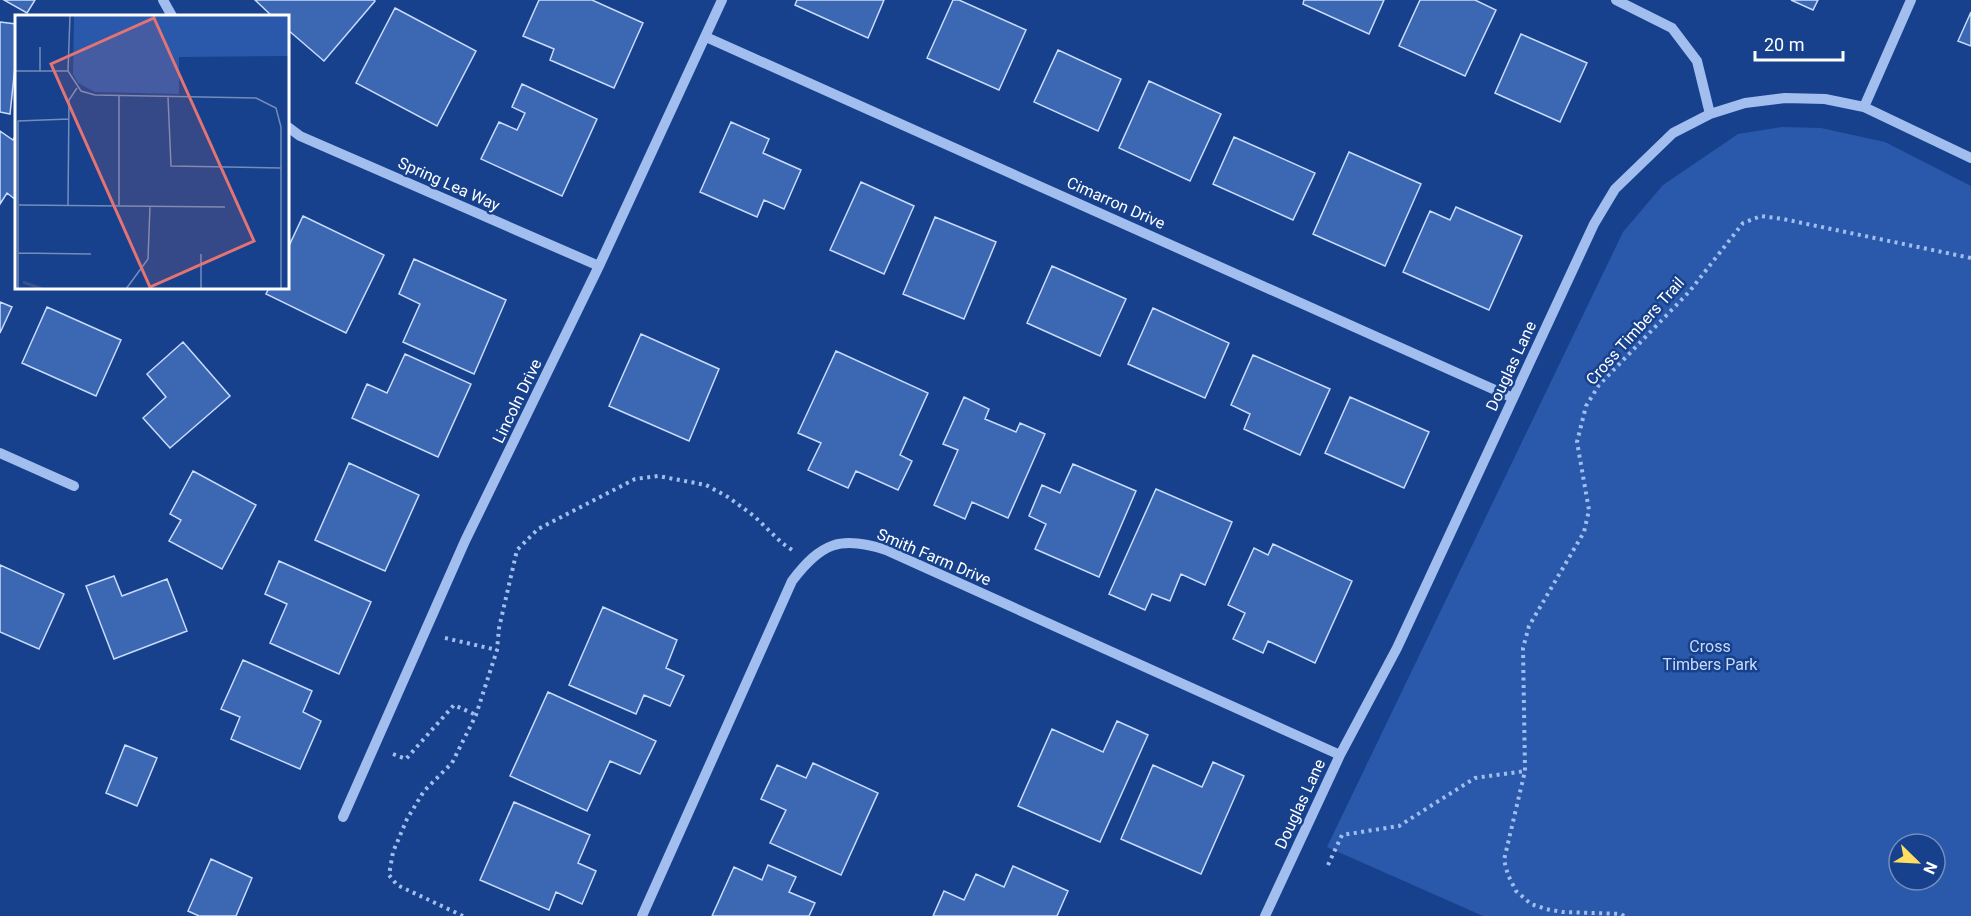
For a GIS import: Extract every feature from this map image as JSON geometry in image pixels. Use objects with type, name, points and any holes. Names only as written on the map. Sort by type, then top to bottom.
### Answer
[{"type":"street","points":[[164,0],[172,15]]},
{"type":"street","name":"Lincoln Drive","points":[[343,817],[465,541],[599,266],[722,0]]},
{"type":"street","points":[[1616,0],[1672,28],[1697,61],[1710,114]]},
{"type":"street","points":[[1864,107],[1911,0]]},
{"type":"street","name":"Cimarron Drive","points":[[706,37],[1513,398]]},
{"type":"street","name":"Douglas Lane","points":[[1264,916],[1340,755],[1397,648],[1594,225],[1615,189],[1673,133],[1710,114],[1745,103],[1785,98],[1825,99],[1864,107],[1971,158]]},
{"type":"street","name":"Spring Lea Way","points":[[290,128],[300,136],[599,266]]},
{"type":"street","points":[[0,453],[74,486]]},
{"type":"street","name":"Smith Farm Drive","points":[[642,916],[792,580],[808,561],[824,548],[843,542],[867,544],[886,550],[1340,755]]},
{"type":"path","name":"Cross Timbers Trail","points":[[1624,916],[1621,914],[1562,912],[1531,904],[1516,891],[1504,860],[1525,771],[1523,648],[1529,626],[1584,532],[1589,510],[1577,442],[1586,406],[1599,386],[1689,292],[1743,223],[1761,216],[1971,258]]},
{"type":"path","points":[[463,916],[397,885],[389,875],[393,852],[407,819],[424,791],[452,763],[476,716],[497,650],[509,575],[517,550],[538,530],[635,479],[658,476],[706,485],[728,497],[754,516],[782,543],[808,561]]},
{"type":"path","points":[[424,633],[497,650]]},
{"type":"path","points":[[374,746],[406,759],[453,705],[476,716]]},
{"type":"path","points":[[1328,865],[1342,835],[1399,826],[1474,778],[1525,771]]},
{"type":"green space","name":"Cross Timbers Park","points":[[1782,127],[1821,128],[1885,142],[1971,186],[1971,916],[1483,916],[1327,847],[1623,232],[1663,185],[1738,134]]},
{"type":"building","points":[[4,0],[35,0],[27,13]]},
{"type":"building","points":[[255,0],[375,1],[324,61],[290,32],[290,15],[271,15]]},
{"type":"building","points":[[539,0],[592,0],[643,23],[614,88],[550,60],[554,49],[523,36]]},
{"type":"building","points":[[797,0],[884,0],[868,38],[795,5]]},
{"type":"building","points":[[953,0],[959,0],[1026,30],[999,90],[927,58]]},
{"type":"building","points":[[1304,0],[1384,0],[1369,34],[1303,4]]},
{"type":"building","points":[[1420,0],[1475,0],[1496,10],[1465,76],[1399,46]]},
{"type":"building","points":[[1791,0],[1818,0],[1813,10]]},
{"type":"building","points":[[395,8],[476,51],[437,126],[356,83]]},
{"type":"building","points":[[1971,12],[1971,46],[1958,41]]},
{"type":"building","points":[[0,22],[15,24],[15,66],[10,114],[0,112]]},
{"type":"building","points":[[1521,34],[1587,63],[1560,122],[1495,93]]},
{"type":"building","points":[[1058,50],[1121,79],[1098,131],[1034,102]]},
{"type":"building","points":[[1149,81],[1221,114],[1190,181],[1119,148]]},
{"type":"building","points":[[522,84],[597,119],[562,196],[481,159],[499,122],[517,130],[525,113],[512,107]]},
{"type":"building","points":[[731,122],[769,139],[763,153],[801,170],[784,209],[764,200],[757,217],[700,192]]},
{"type":"building","points":[[0,131],[13,140],[15,137],[15,199],[7,193],[0,204]]},
{"type":"building","points":[[1234,137],[1315,173],[1293,220],[1213,184]]},
{"type":"building","points":[[1349,152],[1421,184],[1385,266],[1313,234]]},
{"type":"building","points":[[861,182],[914,206],[884,274],[830,250]]},
{"type":"building","points":[[1456,207],[1522,236],[1489,310],[1403,272],[1430,211],[1450,220]]},
{"type":"building","points":[[303,216],[384,255],[346,333],[266,294],[268,290],[290,290],[290,244]]},
{"type":"building","points":[[935,217],[996,242],[964,319],[903,294]]},
{"type":"building","points":[[414,259],[506,300],[474,374],[403,342],[420,304],[399,294]]},
{"type":"building","points":[[1052,266],[1126,299],[1100,356],[1027,323]]},
{"type":"building","points":[[0,302],[12,307],[0,333]]},
{"type":"building","points":[[47,307],[121,340],[96,396],[22,363]]},
{"type":"building","points":[[1153,308],[1229,343],[1205,398],[1128,364]]},
{"type":"building","points":[[641,334],[719,369],[689,441],[609,406]]},
{"type":"building","points":[[183,342],[230,396],[170,448],[143,418],[166,397],[147,374]]},
{"type":"building","points":[[836,351],[928,393],[900,455],[912,461],[898,490],[856,471],[848,488],[808,470],[821,443],[798,433]]},
{"type":"building","points":[[405,354],[471,384],[438,457],[352,418],[367,384],[387,393]]},
{"type":"building","points":[[1253,355],[1330,389],[1300,455],[1244,429],[1250,414],[1231,405]]},
{"type":"building","points":[[964,397],[989,409],[985,419],[1016,432],[1020,423],[1045,434],[1008,518],[972,502],[965,519],[934,505],[958,450],[943,444]]},
{"type":"building","points":[[1350,397],[1429,432],[1404,488],[1325,453]]},
{"type":"building","points":[[349,463],[419,495],[385,571],[315,540]]},
{"type":"building","points":[[1073,464],[1136,491],[1099,577],[1035,549],[1046,524],[1029,516],[1042,485],[1060,493]]},
{"type":"building","points":[[193,471],[256,505],[222,569],[169,541],[181,520],[170,514]]},
{"type":"building","points":[[1156,489],[1232,522],[1205,585],[1181,574],[1170,601],[1152,594],[1145,610],[1109,594]]},
{"type":"building","points":[[1273,544],[1352,581],[1315,663],[1268,641],[1263,653],[1233,639],[1245,613],[1228,605],[1254,548],[1268,555]]},
{"type":"building","points":[[279,561],[371,602],[339,674],[270,643],[287,604],[265,594]]},
{"type":"building","points":[[0,565],[64,594],[39,649],[0,632]]},
{"type":"building","points":[[114,576],[122,596],[167,579],[187,631],[114,659],[86,586]]},
{"type":"building","points":[[603,607],[677,640],[666,668],[684,676],[670,706],[644,695],[636,714],[569,685]]},
{"type":"building","points":[[243,660],[312,691],[303,712],[321,721],[300,769],[231,739],[240,717],[221,709]]},
{"type":"building","points":[[548,692],[656,741],[640,774],[610,761],[587,811],[510,776]]},
{"type":"building","points":[[1117,721],[1148,735],[1100,842],[1018,806],[1052,729],[1103,752]]},
{"type":"building","points":[[125,745],[157,758],[137,806],[106,793]]},
{"type":"building","points":[[1213,762],[1244,776],[1201,874],[1121,839],[1153,765],[1202,787]]},
{"type":"building","points":[[813,763],[878,793],[841,875],[770,843],[786,810],[761,799],[777,765],[806,778]]},
{"type":"building","points":[[514,802],[590,835],[578,863],[596,871],[582,904],[556,892],[549,910],[480,880]]},
{"type":"building","points":[[211,859],[252,878],[236,916],[199,916],[188,911]]},
{"type":"building","points":[[768,865],[796,877],[789,892],[815,903],[809,916],[712,916],[734,867],[762,880]]},
{"type":"building","points":[[1013,866],[1068,891],[1057,916],[933,916],[944,891],[964,900],[976,874],[1004,887]]}]
